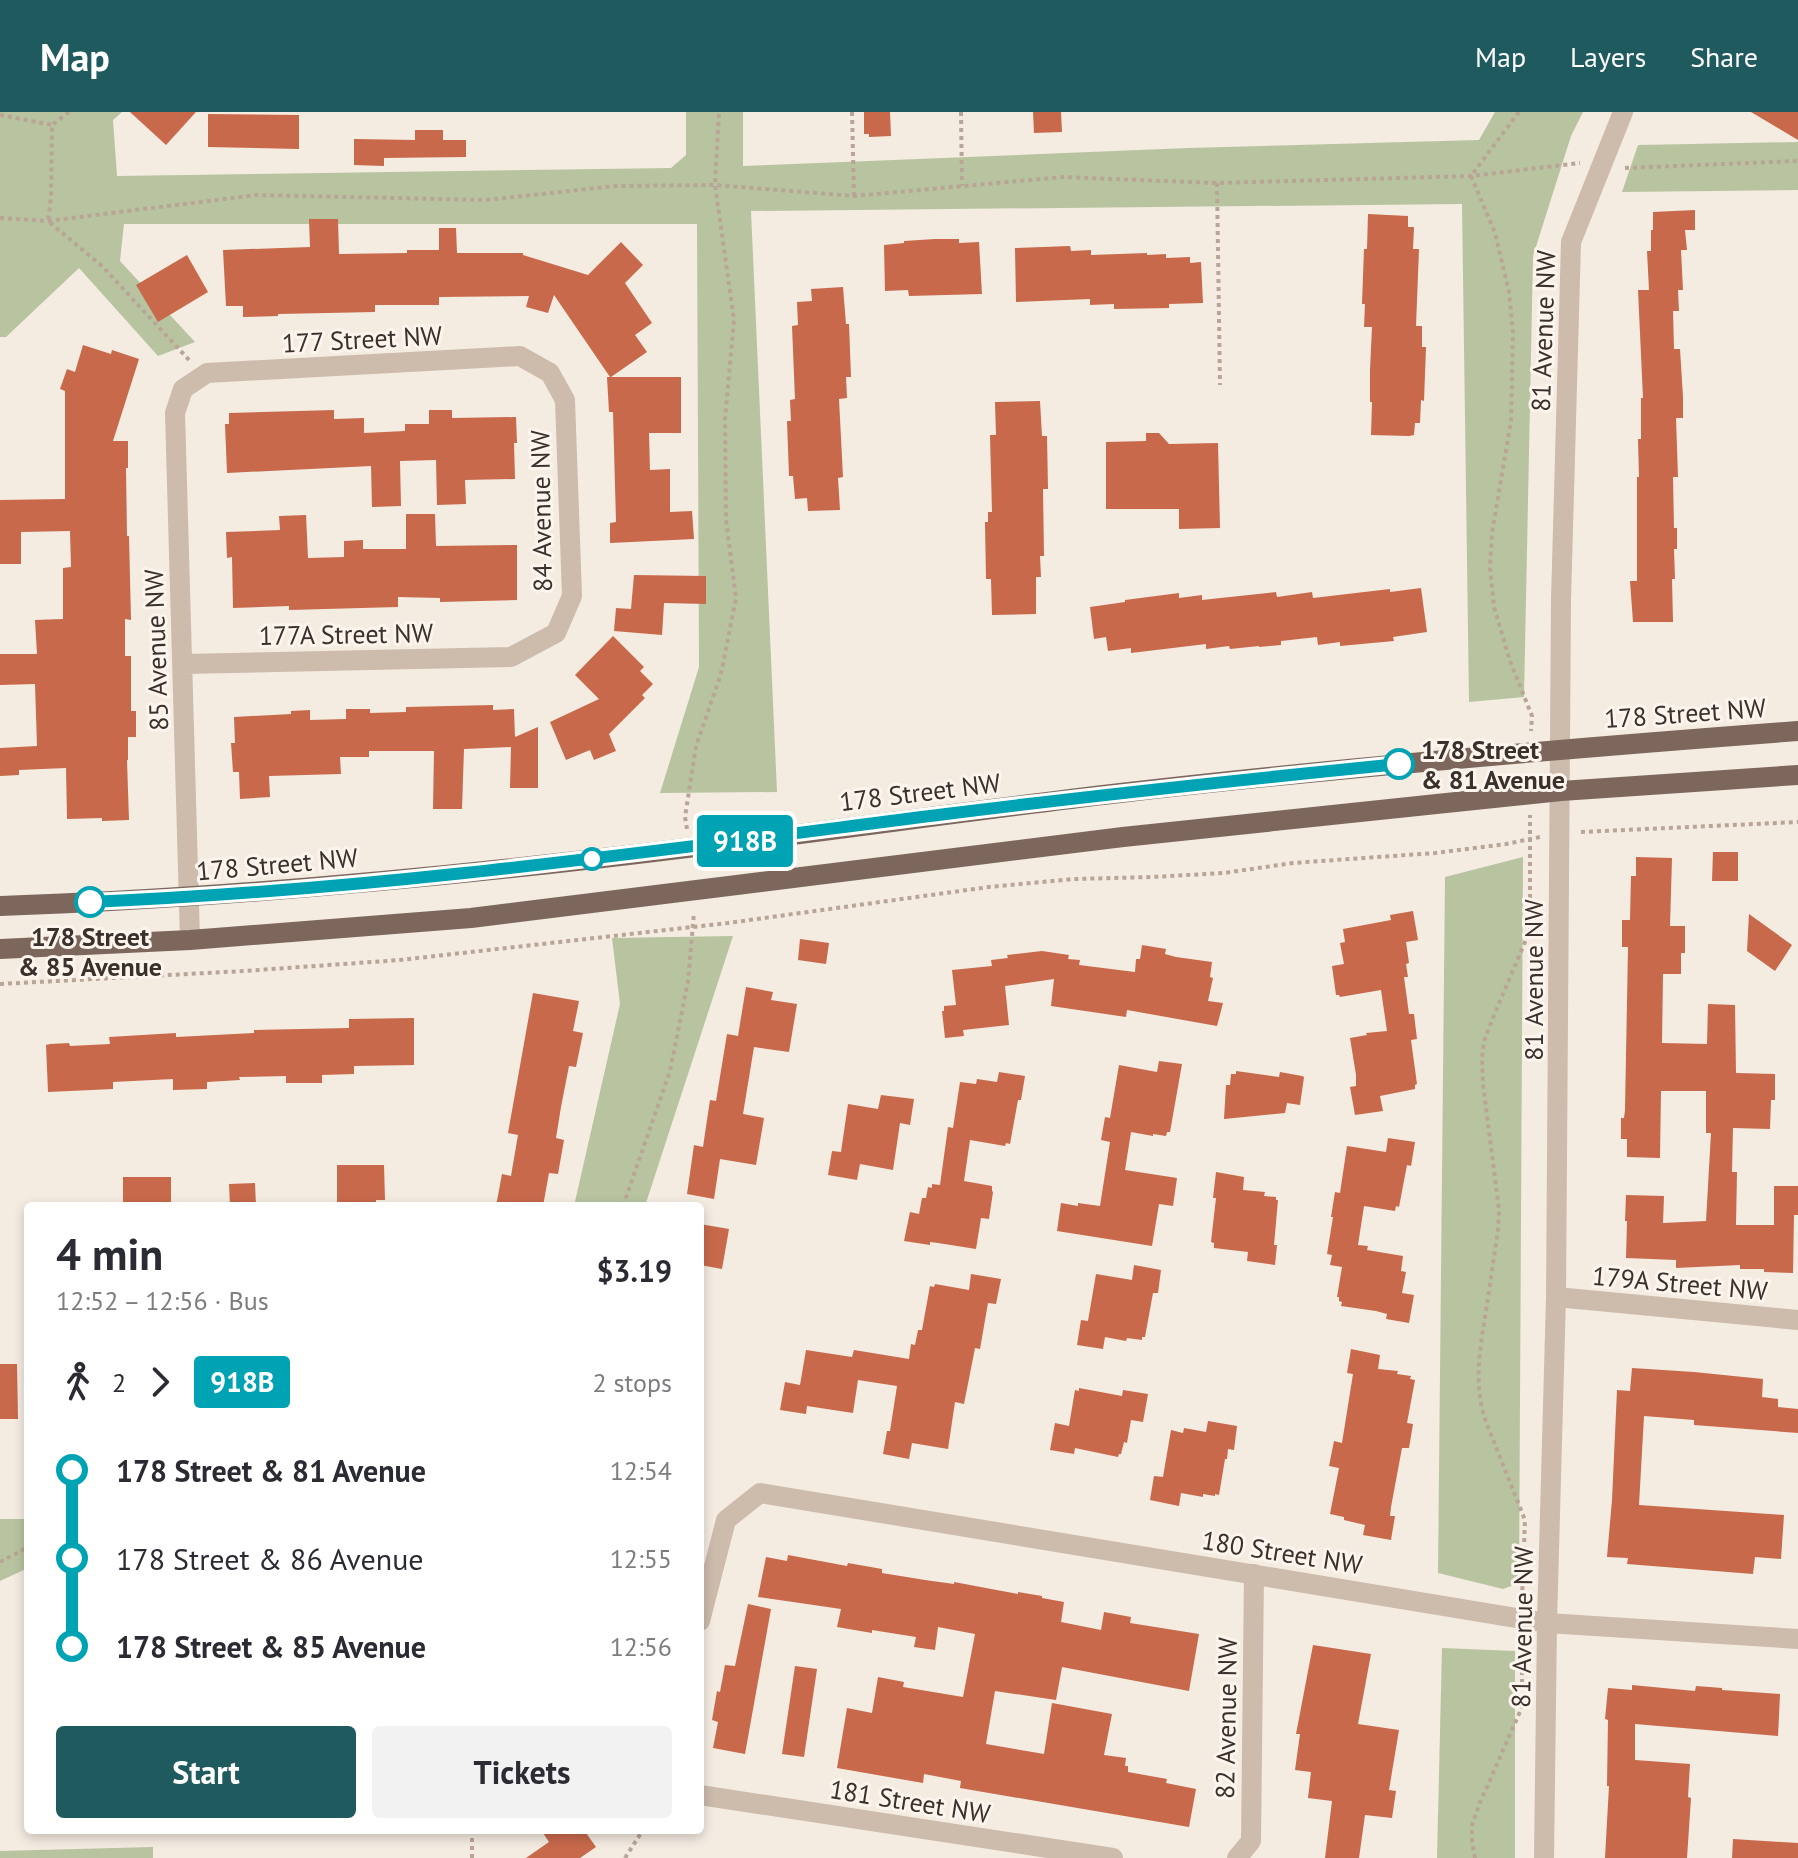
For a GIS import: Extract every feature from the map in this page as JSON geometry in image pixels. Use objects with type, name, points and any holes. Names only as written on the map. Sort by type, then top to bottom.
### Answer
[{"type":"main road","name":"178 Street NW","points":[[0,906],[188,898],[457,874],[1120,793],[1561,749],[1798,731]]},
{"type":"main road","points":[[0,949],[190,940],[471,918],[1123,837],[1561,791],[1798,775]]},
{"type":"street","name":"81 Avenue NW","points":[[1544,1858],[1556,1297],[1561,600],[1571,242],[1623,112]]},
{"type":"street","name":"177 Street NW","points":[[207,373],[520,356]]},
{"type":"street","name":"84 Avenue NW","points":[[511,657],[556,633],[572,596],[565,400],[550,373],[520,356]]},
{"type":"street","name":"85 Avenue NW","points":[[190,940],[175,413],[183,389],[207,373]]},
{"type":"street","name":"177A Street NW","points":[[183,664],[511,657]]},
{"type":"street","name":"179A Street NW","points":[[1556,1297],[1798,1320]]},
{"type":"street","name":"180 Street NW","points":[[704,1605],[726,1520],[760,1493],[1547,1623],[1798,1639]]},
{"type":"street","name":"82 Avenue NW","points":[[1237,1858],[1251,1841],[1254,1574]]},
{"type":"street","name":"181 Street NW","points":[[704,1796],[1113,1858]]},
{"type":"path","points":[[0,115],[52,125],[69,112]]},
{"type":"path","points":[[688,848],[685,817],[696,746],[721,674],[736,598],[726,520],[725,419],[734,320],[715,185],[719,112]]},
{"type":"path","points":[[852,112],[854,196]]},
{"type":"path","points":[[961,112],[962,186]]},
{"type":"path","points":[[1471,176],[1519,112]]},
{"type":"path","points":[[48,221],[52,125]]},
{"type":"path","points":[[0,218],[48,221],[256,195],[486,200],[615,186],[715,185],[854,196],[1063,177],[1217,183],[1471,176],[1574,163],[1619,168],[1798,161]]},
{"type":"path","points":[[1471,176],[1495,233],[1509,292],[1513,332],[1511,421],[1492,533],[1490,568],[1494,607],[1510,661],[1532,716],[1529,752]]},
{"type":"path","points":[[1217,183],[1220,385]]},
{"type":"path","points":[[48,221],[103,267],[191,362],[207,373]]},
{"type":"path","points":[[1475,1858],[1472,1825],[1522,1710],[1525,1520],[1486,1422],[1478,1385],[1499,1210],[1482,1058],[1484,1041],[1530,930],[1529,795]]},
{"type":"path","points":[[0,984],[400,960],[693,927],[989,887],[1074,879],[1224,873],[1293,863],[1435,853],[1506,844],[1560,832],[1604,833],[1798,822]]},
{"type":"path","points":[[624,1202],[670,1071],[688,981],[694,914],[692,892]]},
{"type":"path","points":[[0,1562],[24,1549]]},
{"type":"path","points":[[472,1834],[472,1858]]},
{"type":"path","points":[[625,1858],[640,1834]]},
{"type":"green space","points":[[0,112],[122,112],[113,120],[117,176],[671,168],[686,155],[686,112],[743,112],[743,166],[1479,140],[1495,112],[1583,112],[1571,136],[1533,256],[1524,697],[1469,702],[1462,204],[751,211],[777,792],[660,793],[699,667],[697,224],[124,224],[120,261],[195,342],[158,356],[79,268],[6,337],[0,337]]},
{"type":"green space","points":[[1798,142],[1798,190],[1622,192],[1638,145]]},
{"type":"green space","points":[[1523,857],[1519,1583],[1503,1589],[1438,1573],[1445,877]]},
{"type":"green space","points":[[733,936],[646,1202],[575,1202],[620,1004],[612,938]]},
{"type":"green space","points":[[0,1519],[24,1519],[24,1570],[0,1581]]},
{"type":"green space","points":[[1442,1648],[1515,1651],[1515,1858],[1437,1858]]},
{"type":"green space","points":[[153,1847],[153,1858],[0,1858],[0,1851]]},
{"type":"building","points":[[130,112],[196,112],[166,145]]},
{"type":"building","points":[[864,112],[890,112],[891,136],[869,137],[869,134],[864,134]]},
{"type":"building","points":[[1033,112],[1061,112],[1062,132],[1034,133]]},
{"type":"building","points":[[1751,112],[1798,112],[1798,140]]},
{"type":"building","points":[[208,114],[299,115],[299,149],[208,147]]},
{"type":"building","points":[[415,130],[443,130],[443,140],[466,140],[466,157],[384,158],[384,166],[354,165],[354,139],[415,140]]},
{"type":"building","points":[[1695,210],[1695,230],[1685,230],[1687,250],[1681,250],[1683,290],[1678,290],[1679,311],[1673,311],[1674,349],[1680,349],[1683,418],[1676,418],[1678,477],[1673,477],[1677,549],[1674,549],[1675,579],[1672,579],[1673,622],[1633,622],[1630,581],[1637,581],[1638,439],[1641,439],[1643,398],[1638,290],[1649,290],[1647,251],[1651,251],[1653,212]]},
{"type":"building","points":[[1368,214],[1408,216],[1408,227],[1414,227],[1413,249],[1419,249],[1416,326],[1422,326],[1422,347],[1426,347],[1424,401],[1421,400],[1420,423],[1415,423],[1414,435],[1409,436],[1371,435],[1372,327],[1364,327],[1365,304],[1362,304]]},
{"type":"building","points":[[309,219],[338,219],[339,254],[439,250],[439,228],[456,228],[457,253],[523,253],[588,275],[621,242],[643,265],[625,283],[652,323],[635,335],[647,352],[611,377],[681,377],[681,433],[649,433],[650,470],[670,469],[670,512],[692,511],[694,539],[610,543],[610,523],[616,522],[613,412],[609,412],[607,377],[610,377],[554,295],[548,313],[526,307],[529,296],[439,297],[439,305],[375,305],[375,312],[278,316],[243,317],[243,306],[226,306],[223,250],[310,247]]},
{"type":"building","points":[[935,239],[979,242],[982,294],[909,296],[908,290],[885,291],[884,245]]},
{"type":"building","points":[[1070,246],[1071,251],[1091,250],[1091,255],[1147,253],[1166,254],[1166,258],[1190,257],[1190,263],[1201,262],[1203,303],[1169,304],[1169,308],[1114,309],[1114,304],[1090,305],[1090,299],[1016,302],[1015,248]]},
{"type":"building","points":[[187,255],[208,292],[158,322],[136,285]]},
{"type":"building","points":[[843,287],[846,324],[849,324],[851,377],[846,377],[847,398],[839,399],[843,477],[838,478],[840,510],[808,511],[807,498],[795,499],[793,476],[789,476],[787,421],[791,421],[790,400],[795,399],[792,326],[798,325],[797,302],[812,301],[811,289]]},
{"type":"building","points":[[83,345],[139,359],[113,441],[128,441],[127,536],[131,620],[125,619],[125,656],[131,656],[131,711],[136,711],[136,737],[128,737],[129,820],[67,819],[66,768],[19,770],[19,775],[0,776],[0,748],[37,746],[35,684],[0,685],[0,654],[37,654],[35,620],[63,619],[63,568],[71,567],[70,531],[21,532],[21,564],[0,564],[0,500],[65,499],[65,391],[60,389],[67,369],[75,372]]},
{"type":"building","points":[[1040,401],[1042,436],[1047,436],[1048,489],[1043,489],[1044,556],[1040,556],[1041,577],[1036,577],[1036,614],[992,615],[991,579],[986,579],[985,522],[988,522],[988,512],[992,512],[990,435],[996,435],[995,402]]},
{"type":"building","points":[[334,410],[334,419],[364,418],[364,433],[405,431],[405,424],[429,424],[429,410],[452,410],[452,418],[516,417],[515,479],[465,480],[466,504],[437,505],[436,460],[400,461],[401,506],[372,507],[371,466],[227,473],[225,424],[229,424],[229,413]]},
{"type":"building","points":[[1146,433],[1159,433],[1169,444],[1218,443],[1220,528],[1179,529],[1179,509],[1106,509],[1106,442],[1146,441]]},
{"type":"building","points":[[406,514],[435,514],[436,546],[517,545],[517,600],[440,602],[440,598],[398,597],[398,607],[233,608],[232,557],[227,558],[226,532],[280,530],[279,516],[306,515],[308,558],[344,557],[344,541],[363,540],[363,549],[406,549]]},
{"type":"building","points":[[634,575],[706,576],[706,604],[664,603],[662,635],[614,631],[616,608],[631,609]]},
{"type":"building","points":[[1421,588],[1427,632],[1393,637],[1394,641],[1340,646],[1340,642],[1318,645],[1317,637],[1281,641],[1281,645],[1230,649],[1229,646],[1206,649],[1206,644],[1131,653],[1131,648],[1108,651],[1106,637],[1094,639],[1090,607],[1179,593],[1179,598],[1202,595],[1202,600],[1276,592],[1277,597],[1312,592],[1313,598]]},
{"type":"building","points":[[613,636],[644,667],[640,671],[653,684],[642,695],[645,698],[609,734],[616,751],[594,760],[590,750],[566,760],[550,722],[599,699],[575,675]]},
{"type":"building","points":[[493,705],[493,710],[514,709],[515,737],[538,727],[538,788],[510,788],[511,747],[464,749],[462,809],[433,809],[434,751],[369,751],[369,757],[340,757],[341,774],[269,776],[270,797],[240,799],[239,772],[233,772],[231,743],[235,743],[234,717],[310,710],[310,720],[346,719],[346,709],[370,709],[370,713],[406,712],[406,707]]},
{"type":"building","points":[[1713,852],[1738,852],[1738,881],[1712,881]]},
{"type":"building","points":[[1636,857],[1672,858],[1670,926],[1685,926],[1681,974],[1663,974],[1662,1043],[1707,1044],[1708,1004],[1735,1005],[1736,1073],[1775,1074],[1770,1129],[1733,1128],[1732,1172],[1737,1172],[1736,1225],[1774,1225],[1774,1186],[1798,1186],[1793,1273],[1740,1269],[1740,1265],[1676,1268],[1676,1260],[1626,1258],[1626,1195],[1664,1196],[1663,1223],[1706,1221],[1711,1133],[1706,1133],[1706,1091],[1661,1091],[1660,1158],[1627,1157],[1627,1139],[1621,1139],[1621,1118],[1624,1118],[1625,1110],[1628,947],[1622,947],[1622,920],[1630,920],[1631,876],[1636,876]]},
{"type":"building","points":[[1413,911],[1418,940],[1406,942],[1409,963],[1406,964],[1408,977],[1404,977],[1409,1014],[1414,1014],[1417,1039],[1411,1040],[1417,1084],[1415,1089],[1380,1096],[1383,1111],[1355,1115],[1350,1087],[1356,1086],[1356,1075],[1350,1038],[1387,1031],[1381,990],[1340,997],[1336,995],[1332,966],[1344,964],[1340,943],[1345,942],[1343,929],[1391,920],[1390,915]]},
{"type":"building","points":[[1749,914],[1792,945],[1775,971],[1747,951]]},
{"type":"building","points":[[800,939],[829,943],[826,964],[798,960]]},
{"type":"building","points":[[1142,945],[1166,949],[1165,954],[1176,957],[1212,962],[1210,977],[1213,978],[1208,1001],[1223,1003],[1217,1026],[1127,1010],[1126,1017],[1051,1006],[1054,979],[1005,986],[1009,1025],[963,1030],[964,1036],[945,1038],[942,1011],[944,1006],[956,1005],[952,970],[992,966],[991,960],[1008,958],[1007,955],[1042,951],[1069,955],[1068,959],[1080,960],[1079,965],[1135,972]]},
{"type":"building","points":[[746,987],[773,992],[771,1000],[797,1004],[789,1052],[754,1047],[743,1114],[764,1118],[756,1165],[720,1159],[714,1199],[687,1194],[694,1145],[703,1147],[710,1100],[716,1101],[727,1034],[738,1036]]},
{"type":"building","points":[[533,993],[579,1001],[573,1031],[583,1033],[576,1067],[569,1066],[561,1107],[556,1138],[564,1140],[558,1174],[549,1173],[544,1202],[497,1202],[502,1174],[511,1176],[518,1135],[508,1133]]},
{"type":"building","points":[[414,1018],[414,1065],[354,1066],[354,1074],[322,1075],[322,1083],[286,1083],[286,1076],[239,1077],[240,1080],[207,1082],[207,1089],[173,1090],[173,1079],[113,1082],[113,1089],[48,1092],[46,1045],[50,1044],[110,1044],[109,1037],[176,1033],[176,1037],[254,1033],[254,1030],[349,1028],[349,1019]]},
{"type":"building","points":[[1159,1061],[1182,1064],[1170,1132],[1166,1136],[1153,1136],[1131,1132],[1125,1170],[1177,1178],[1173,1206],[1159,1204],[1152,1246],[1057,1231],[1061,1203],[1100,1206],[1110,1142],[1101,1140],[1105,1117],[1110,1118],[1119,1065],[1157,1072]]},
{"type":"building","points":[[1236,1071],[1279,1077],[1280,1072],[1304,1077],[1300,1105],[1287,1103],[1285,1113],[1224,1119],[1226,1085],[1230,1085],[1231,1074],[1236,1074]]},
{"type":"building","points":[[999,1072],[1025,1076],[1010,1144],[1006,1143],[1005,1146],[970,1140],[964,1181],[992,1186],[993,1192],[989,1219],[981,1218],[976,1249],[904,1241],[910,1212],[919,1214],[928,1187],[940,1185],[948,1127],[953,1128],[960,1082],[976,1084],[977,1079],[997,1082]]},
{"type":"building","points":[[881,1095],[914,1099],[910,1125],[900,1123],[893,1170],[860,1164],[857,1180],[828,1175],[832,1151],[841,1152],[848,1104],[878,1109]]},
{"type":"building","points":[[1388,1138],[1415,1142],[1411,1166],[1407,1165],[1399,1207],[1396,1206],[1395,1211],[1364,1206],[1358,1245],[1368,1246],[1367,1250],[1403,1256],[1401,1271],[1406,1272],[1402,1293],[1414,1295],[1409,1323],[1386,1319],[1387,1314],[1376,1311],[1341,1306],[1342,1302],[1337,1297],[1342,1267],[1330,1265],[1332,1255],[1327,1254],[1335,1192],[1340,1193],[1347,1146],[1386,1152]]},
{"type":"building","points":[[337,1165],[384,1165],[385,1200],[337,1202]]},
{"type":"building","points":[[1216,1172],[1244,1177],[1243,1190],[1265,1192],[1264,1196],[1278,1200],[1275,1265],[1247,1261],[1248,1252],[1214,1248],[1211,1242]]},
{"type":"building","points":[[123,1177],[171,1177],[171,1202],[123,1202]]},
{"type":"building","points":[[255,1183],[256,1202],[230,1202],[229,1184]]},
{"type":"building","points":[[704,1225],[729,1229],[722,1269],[704,1266]]},
{"type":"building","points":[[1134,1265],[1161,1270],[1158,1293],[1153,1293],[1145,1337],[1142,1340],[1127,1338],[1126,1341],[1105,1337],[1103,1349],[1077,1345],[1081,1320],[1088,1321],[1096,1274],[1132,1280]]},
{"type":"building","points":[[971,1274],[1001,1279],[996,1304],[988,1303],[980,1349],[975,1348],[964,1404],[955,1402],[948,1449],[912,1443],[909,1459],[883,1454],[897,1386],[858,1380],[853,1413],[807,1406],[806,1414],[780,1410],[785,1382],[800,1385],[806,1350],[852,1357],[854,1350],[909,1359],[911,1344],[915,1345],[918,1330],[922,1330],[930,1286],[934,1287],[935,1284],[969,1290]]},
{"type":"building","points":[[1351,1349],[1380,1355],[1378,1369],[1398,1371],[1397,1374],[1411,1376],[1410,1379],[1415,1380],[1407,1423],[1413,1424],[1409,1448],[1402,1448],[1391,1507],[1390,1516],[1395,1516],[1391,1540],[1363,1535],[1365,1525],[1330,1514],[1339,1468],[1329,1466],[1334,1441],[1342,1443],[1353,1374],[1347,1373]]},
{"type":"building","points":[[0,1364],[17,1364],[18,1419],[0,1419]]},
{"type":"building","points":[[1632,1368],[1763,1379],[1762,1397],[1778,1399],[1778,1407],[1798,1409],[1798,1433],[1694,1425],[1694,1420],[1644,1416],[1639,1505],[1784,1515],[1781,1559],[1755,1557],[1753,1574],[1627,1564],[1628,1558],[1607,1557],[1617,1390],[1630,1391]]},
{"type":"building","points":[[1079,1388],[1122,1396],[1123,1390],[1148,1394],[1143,1422],[1131,1420],[1127,1443],[1124,1442],[1118,1457],[1075,1448],[1074,1454],[1050,1450],[1055,1423],[1069,1426],[1075,1390],[1079,1391]]},
{"type":"building","points":[[1208,1421],[1237,1426],[1234,1450],[1228,1449],[1225,1459],[1219,1495],[1203,1494],[1203,1497],[1181,1493],[1179,1506],[1150,1500],[1154,1476],[1163,1477],[1171,1430],[1183,1433],[1184,1428],[1206,1432]]},
{"type":"building","points":[[788,1555],[882,1569],[882,1573],[925,1580],[1042,1596],[1064,1602],[1061,1622],[1101,1630],[1104,1612],[1131,1617],[1130,1623],[1199,1634],[1189,1691],[1062,1667],[1056,1700],[995,1691],[986,1744],[1044,1754],[1052,1703],[1112,1714],[1104,1755],[1126,1758],[1128,1772],[1167,1779],[1166,1783],[1196,1789],[1189,1827],[960,1788],[961,1781],[924,1774],[923,1783],[837,1768],[847,1708],[872,1713],[878,1677],[904,1682],[903,1687],[963,1697],[975,1634],[938,1627],[935,1650],[914,1647],[916,1637],[837,1627],[841,1609],[758,1597],[766,1557],[787,1561]]},
{"type":"building","points":[[748,1604],[771,1609],[745,1754],[713,1748],[718,1722],[712,1720],[725,1665],[735,1666]]},
{"type":"building","points":[[1313,1645],[1371,1654],[1358,1724],[1399,1730],[1389,1790],[1396,1791],[1392,1818],[1365,1815],[1359,1858],[1325,1858],[1332,1801],[1308,1798],[1311,1772],[1295,1770],[1300,1734],[1296,1734]]},
{"type":"building","points":[[795,1666],[817,1669],[804,1757],[782,1754]]},
{"type":"building","points":[[1632,1685],[1695,1691],[1696,1686],[1780,1694],[1778,1736],[1635,1724],[1635,1760],[1690,1764],[1687,1858],[1605,1858],[1609,1786],[1608,1720],[1605,1719],[1608,1688],[1632,1690]]},
{"type":"building","points":[[544,1834],[587,1834],[596,1847],[580,1858],[526,1858],[549,1842]]},
{"type":"building","points":[[1733,1839],[1798,1843],[1798,1858],[1732,1858]]},
{"type":"bus line","name":"918B","points":[[90,902],[188,898],[457,874],[1120,793],[1399,764]]},
{"type":"place","name":"178 Street & 81 Avenue","points":[[1399,764]]},
{"type":"place","name":"178 Street & 85 Avenue","points":[[90,902]]}]
